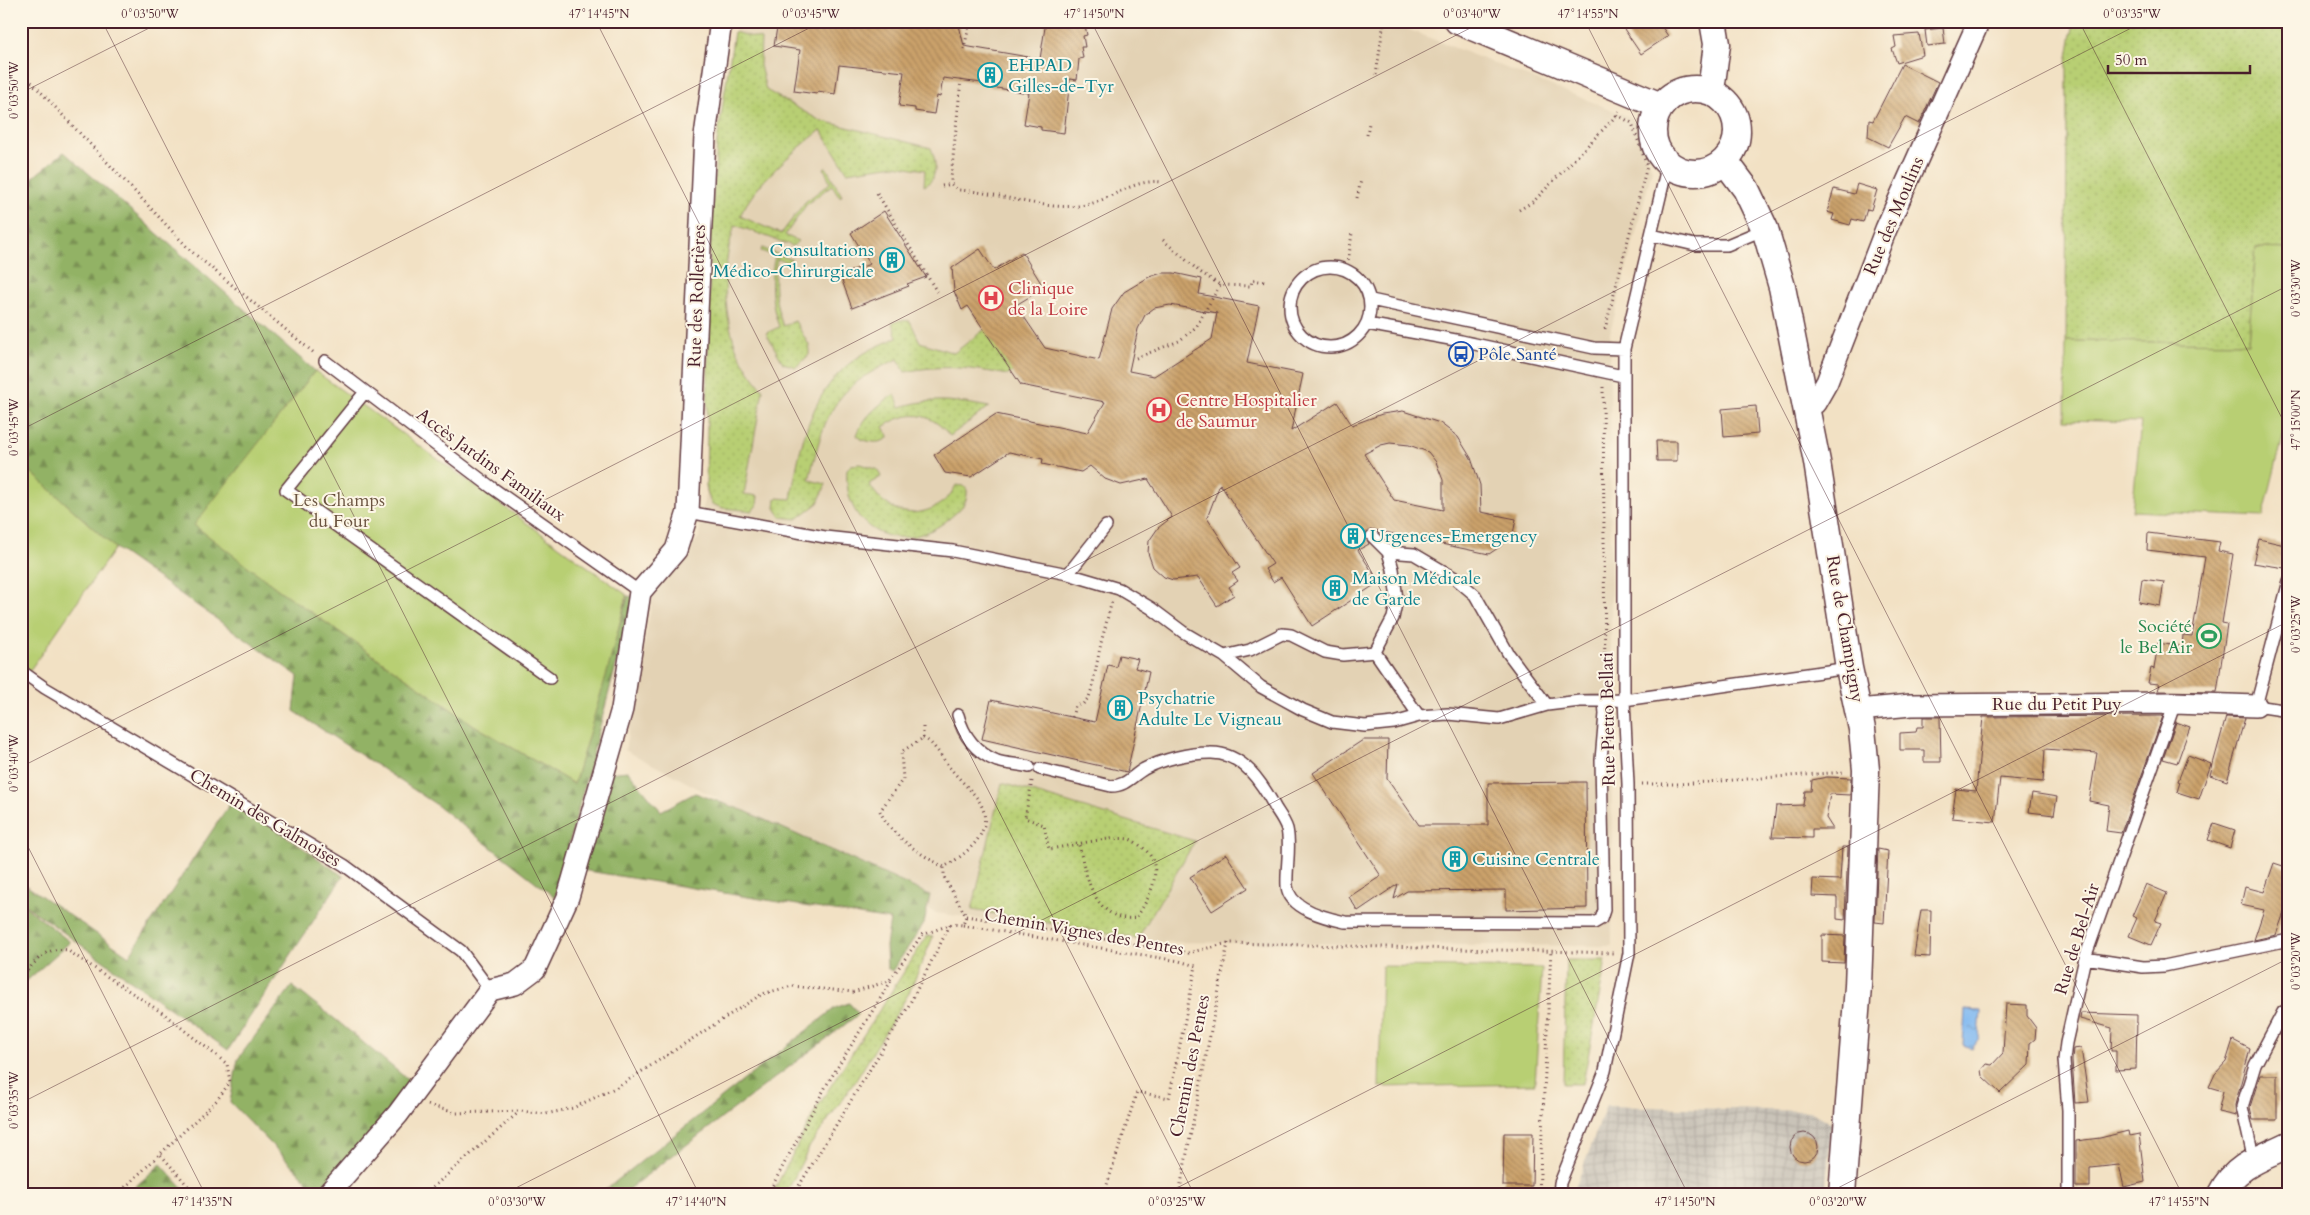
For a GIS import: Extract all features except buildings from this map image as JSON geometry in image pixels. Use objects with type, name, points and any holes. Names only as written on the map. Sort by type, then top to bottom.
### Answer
[{"type":"street","name":"Rue des Rolletières","points":[[688,512],[705,136],[721,21]]},
{"type":"street","points":[[1458,21],[1661,106]]},
{"type":"street","points":[[1710,91],[1717,44],[1713,21]]},
{"type":"street","name":"Rue des Moulins","points":[[1806,407],[1815,403],[1827,382],[1886,229],[1979,21]]},
{"type":"street","points":[[1697,88],[1710,91],[1725,100],[1735,114],[1738,131],[1735,147],[1725,162],[1712,170],[1697,174],[1682,171],[1668,163],[1660,154],[1654,136],[1655,117],[1661,106],[1671,96],[1683,90],[1697,88]]},
{"type":"street","name":"Rue de Champigny","points":[[1725,162],[1746,189],[1765,228],[1782,286],[1828,523],[1849,668],[1859,710],[1866,770],[1858,986],[1842,1194]]},
{"type":"street","points":[[328,1194],[408,1100],[490,990],[516,984],[535,969],[568,897],[622,709],[640,592],[676,550],[688,512]]},
{"type":"street","name":"Rue du Petit Puy","points":[[1859,710],[1911,705],[2175,703],[2256,706]]},
{"type":"street","points":[[2221,1194],[2226,1182],[2237,1170],[2289,1145]]},
{"type":"lane","name":"Rue Pietro Bellati","points":[[1560,1194],[1560,1183],[1605,1071],[1629,953],[1628,784],[1624,700],[1624,349],[1668,163]]},
{"type":"lane","points":[[1652,235],[1695,245],[1727,245],[1765,228]]},
{"type":"lane","points":[[1330,266],[1347,270],[1356,275],[1366,287],[1370,300],[1368,324],[1360,335],[1348,344],[1334,348],[1320,347],[1307,341],[1298,332],[1291,319],[1289,307],[1296,284],[1307,274],[1319,268],[1330,266]]},
{"type":"lane","points":[[1370,300],[1594,348],[1624,349]]},
{"type":"lane","points":[[1368,324],[1461,341],[1623,376]]},
{"type":"lane","name":"Accès Jardins Familiaux","points":[[325,361],[556,535],[640,592]]},
{"type":"lane","points":[[365,392],[286,490],[550,678]]},
{"type":"lane","points":[[688,512],[825,537],[953,551],[1068,574],[1120,590],[1151,608],[1183,632],[1224,656],[1262,687],[1303,710],[1332,722],[1365,726],[1394,723],[1419,716],[1448,714],[1499,719],[1547,705],[1624,700],[1849,668]]},
{"type":"lane","points":[[1068,574],[1106,526]]},
{"type":"lane","points":[[1372,536],[1388,552],[1393,570],[1397,599],[1393,618],[1375,652]]},
{"type":"lane","points":[[1388,552],[1414,554],[1455,578],[1475,595],[1508,653],[1547,705]]},
{"type":"lane","points":[[2289,581],[2256,706],[2289,710]]},
{"type":"lane","points":[[1224,656],[1250,650],[1282,634],[1291,635],[1325,652],[1343,655],[1375,652]]},
{"type":"lane","points":[[1375,652],[1419,716]]},
{"type":"lane","name":"Chemin des Galmoises","points":[[21,671],[44,688],[344,865],[461,951],[490,990]]},
{"type":"lane","points":[[958,715],[962,730],[976,749],[997,761],[1111,786],[1119,786],[1143,770],[1172,759],[1211,753],[1231,757],[1250,769],[1267,792],[1287,828],[1287,888],[1298,904],[1321,918],[1345,922],[1594,923],[1601,919],[1604,910],[1601,760],[1605,714],[1604,700]]},
{"type":"lane","name":"Rue de Bel-Air","points":[[2068,1194],[2068,1110],[2064,1060],[2085,958],[2175,703]]},
{"type":"lane","points":[[2085,958],[2142,967],[2164,966],[2289,940]]},
{"type":"lane","points":[[2254,1161],[2242,1107],[2259,1058],[2283,1012],[2289,1013]]},
{"type":"path","points":[[964,49],[970,21]]},
{"type":"path","points":[[1376,75],[1384,21]]},
{"type":"path","points":[[21,71],[191,251],[284,330],[325,361]]},
{"type":"path","points":[[951,184],[961,80]]},
{"type":"path","points":[[1519,210],[1534,201],[1617,115],[1621,107]]},
{"type":"path","points":[[1605,329],[1647,166],[1632,123],[1617,115]]},
{"type":"path","points":[[1367,135],[1369,123]]},
{"type":"path","points":[[951,184],[958,190],[993,196],[1055,206],[1081,206],[1128,186],[1150,180],[1162,182]]},
{"type":"path","points":[[1357,198],[1361,180]]},
{"type":"path","points":[[942,186],[951,184]]},
{"type":"path","points":[[878,193],[937,292]]},
{"type":"path","points":[[1347,270],[1352,233]]},
{"type":"path","points":[[1163,240],[1200,272],[1220,284],[1251,286],[1252,280],[1266,282]]},
{"type":"path","points":[[1136,358],[1179,342],[1196,327],[1220,284]]},
{"type":"path","points":[[1603,387],[1606,668],[1604,700]]},
{"type":"path","points":[[1072,717],[1075,706],[1083,704],[1089,697],[1111,602],[1120,590]]},
{"type":"path","points":[[923,727],[923,738]]},
{"type":"path","points":[[923,738],[901,752],[903,779],[880,811],[884,821],[904,840],[930,860],[944,867]]},
{"type":"path","points":[[923,738],[929,740],[940,756],[978,800],[986,818],[982,836],[968,852],[944,867]]},
{"type":"path","points":[[1628,784],[1679,784],[1866,770]]},
{"type":"path","points":[[1028,803],[1025,818],[1044,825],[1049,849],[1099,841],[1131,839],[1149,852],[1156,868],[1153,888],[1136,918],[1122,920],[1107,912],[1090,886],[1079,845]]},
{"type":"path","points":[[768,1194],[826,1086],[922,935],[950,925],[963,925],[966,916],[944,877],[944,867]]},
{"type":"path","points":[[966,916],[1188,953],[1228,943],[1629,953]]},
{"type":"path","points":[[794,1194],[908,1007],[950,925]]},
{"type":"path","name":"Chemin Vignes des Pentes","points":[[963,925],[1178,961],[1196,966],[1169,1098],[1137,1092],[1104,1194]]},
{"type":"path","name":"Chemin des Pentes","points":[[1178,1194],[1228,943]]},
{"type":"path","points":[[21,978],[44,954],[55,948],[67,950],[164,1014],[227,1064],[230,1082],[217,1100],[118,1194]]},
{"type":"path","points":[[1538,1194],[1551,950]]},
{"type":"path","points":[[408,1100],[456,1113],[520,1111],[546,1114],[573,1108],[618,1086],[762,994],[792,986],[853,992],[889,981],[906,959]]},
{"type":"path","points":[[425,1194],[520,1111]]},
{"type":"path","points":[[161,1155],[195,1194]]},
{"type":"shaded area","name":"Centre Hospitalier de Saumur","points":[[737,21],[1387,21],[1635,119],[1652,170],[1610,333],[1612,946],[1142,942],[936,913],[625,750],[653,596],[699,537],[706,487],[710,242],[717,142]]},
{"type":"shaded area","points":[[1606,1106],[1809,1111],[1832,1123],[1825,1194],[1573,1194]]},
{"type":"green space","points":[[2074,21],[2289,21],[2289,249],[2256,248],[2248,343],[2066,341],[2067,63]]},
{"type":"green space","points":[[734,32],[761,39],[760,65],[766,90],[819,120],[931,148],[935,163],[932,179],[924,186],[925,170],[895,165],[847,172],[821,130],[765,180],[747,203],[740,216],[781,234],[805,202],[830,183],[824,168],[826,167],[842,196],[839,196],[832,185],[807,204],[785,235],[798,241],[793,246],[735,225],[726,270],[725,286],[728,317],[738,353],[763,390],[744,494],[758,496],[757,505],[752,511],[723,508],[711,504],[706,487],[710,242],[717,142]]},
{"type":"green space","points":[[64,152],[315,371],[195,525],[279,590],[474,725],[574,784],[628,596],[634,597],[555,897],[434,803],[294,711],[298,676],[115,548],[21,463],[21,187]]},
{"type":"green space","points":[[762,248],[792,260],[791,263],[777,259],[775,284],[776,301],[783,326],[795,321],[809,345],[809,355],[796,367],[783,363],[766,333],[779,327],[774,310],[772,292],[775,256],[761,251]]},
{"type":"green space","points":[[2256,248],[2289,249],[2289,428],[2285,428],[2263,517],[2132,511],[2141,422],[2065,420],[2066,341],[2248,343]]},
{"type":"green space","points":[[900,320],[910,321],[920,342],[954,353],[985,329],[1013,372],[1008,375],[982,370],[931,368],[905,372],[898,359],[858,381],[835,406],[820,437],[809,480],[826,484],[818,503],[797,519],[781,517],[775,508],[776,498],[791,499],[804,437],[820,399],[831,382],[845,367],[867,352],[897,337],[892,323]]},
{"type":"green space","name":"Les Champs du Four","points":[[315,371],[627,595],[608,669],[574,784],[474,725],[279,590],[194,525]]},
{"type":"green space","points":[[895,394],[900,407],[923,402],[944,401],[989,407],[950,436],[935,422],[927,418],[910,416],[892,421],[883,427],[889,437],[886,440],[872,442],[860,439],[857,435],[863,422],[878,406]]},
{"type":"green space","points":[[21,463],[115,548],[21,683]]},
{"type":"green space","points":[[860,464],[878,470],[881,477],[869,484],[882,500],[896,509],[906,512],[926,511],[944,501],[956,485],[964,486],[967,490],[966,499],[963,506],[957,512],[932,530],[913,536],[895,537],[879,532],[865,523],[854,509],[848,491],[847,469],[851,465]]},
{"type":"green space","points":[[628,771],[661,811],[695,793],[745,811],[930,895],[924,924],[892,971],[887,968],[886,946],[890,920],[582,870],[607,773]]},
{"type":"green space","points":[[1002,783],[1195,841],[1138,938],[972,910]]},
{"type":"green space","points":[[233,799],[343,876],[228,1050],[21,902],[21,882],[129,956]]},
{"type":"green space","points":[[21,903],[70,942],[21,986]]},
{"type":"green space","points":[[927,936],[933,937],[909,993],[858,1077],[810,1146],[786,1194],[772,1194],[816,1109]]},
{"type":"green space","points":[[1566,960],[1606,960],[1583,1084],[1563,1084]]},
{"type":"green space","points":[[1382,966],[1542,968],[1535,1084],[1379,1087]]},
{"type":"green space","points":[[292,986],[413,1084],[319,1193],[230,1102],[238,1059]]},
{"type":"green space","points":[[849,1003],[859,1014],[622,1194],[600,1194],[835,1008]]},
{"type":"green space","points":[[161,1164],[188,1194],[127,1194]]},
{"type":"water","points":[[1965,1010],[1981,1011],[1979,1038],[1972,1048],[1963,1045]]},
{"type":"place","name":"EHPAD Gilles-de-Tyr","points":[[990,75]]},
{"type":"place","name":"Consultations Médico-Chirurgicale","points":[[892,260]]},
{"type":"place","name":"Clinique de la Loire","points":[[991,298]]},
{"type":"place","name":"Pôle Santé","points":[[1461,354]]},
{"type":"place","name":"Centre Hospitalier de Saumur","points":[[1159,410]]},
{"type":"place","name":"Urgences-Emergency","points":[[1353,536]]},
{"type":"place","name":"Maison Médicale de Garde","points":[[1335,588]]},
{"type":"place","name":"Société le Bel Air","points":[[2209,636]]},
{"type":"place","name":"Psychatrie Adulte Le Vigneau","points":[[1120,708]]},
{"type":"place","name":"Cuisine Centrale","points":[[1455,859]]}]
